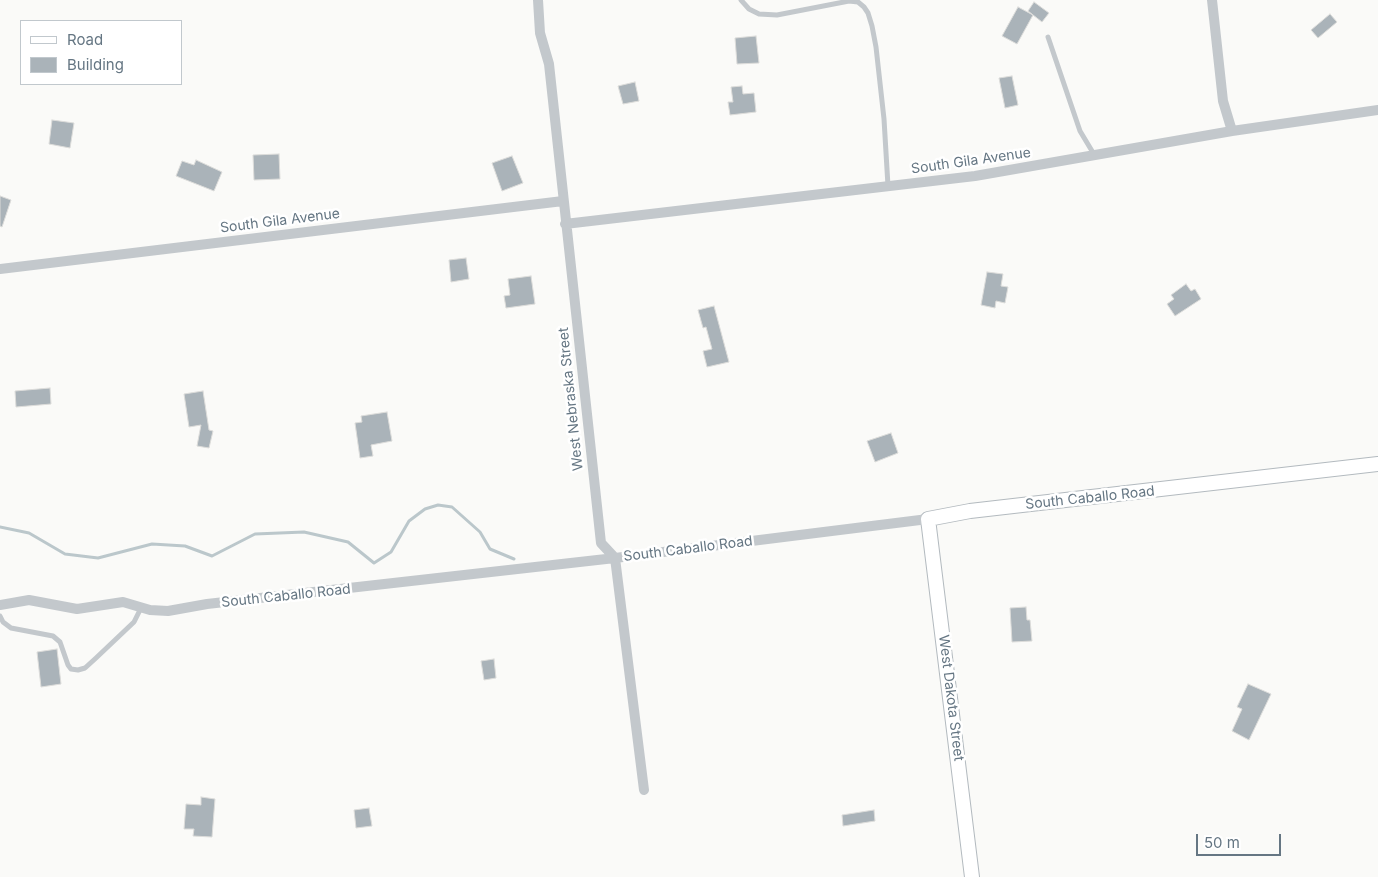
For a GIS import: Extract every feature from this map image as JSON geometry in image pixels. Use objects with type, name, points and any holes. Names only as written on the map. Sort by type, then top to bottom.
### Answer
[{"type":"street","name":"West Nebraska Street","points":[[538,0],[540,33],[549,64],[601,542],[615,558],[644,790]]},
{"type":"street","points":[[1212,0],[1223,101],[1232,131]]},
{"type":"street","name":"South Gila Avenue","points":[[565,224],[975,176],[1232,131],[1378,110]]},
{"type":"street","name":"South Gila Avenue","points":[[0,269],[563,201]]},
{"type":"street","name":"South Caballo Road","points":[[0,605],[29,600],[76,609],[123,602],[141,608],[168,611],[207,604],[615,558],[970,511],[1378,464]]},
{"type":"street","name":"West Dakota Street","points":[[928,518],[972,877]]},
{"type":"lane","points":[[741,0],[749,9],[759,14],[777,15],[849,1],[858,2],[864,7],[872,26],[876,47],[884,119],[888,186]]},
{"type":"lane","points":[[1048,36],[1080,131],[1095,156]]},
{"type":"lane","points":[[0,616],[3,622],[11,628],[53,636],[60,642],[68,666],[71,670],[78,670],[85,668],[134,622],[141,608]]},
{"type":"building","points":[[1034,2],[1049,13],[1042,22],[1028,11]]},
{"type":"building","points":[[1018,7],[1033,15],[1017,44],[1002,36]]},
{"type":"building","points":[[1330,14],[1337,22],[1318,38],[1311,30]]},
{"type":"building","points":[[756,36],[759,63],[737,64],[735,38]]},
{"type":"building","points":[[1012,76],[1018,105],[1005,108],[999,78]]},
{"type":"building","points":[[635,82],[639,101],[623,104],[618,86]]},
{"type":"building","points":[[742,86],[743,94],[754,93],[756,112],[730,115],[728,102],[733,102],[731,87]]},
{"type":"building","points":[[52,120],[74,123],[70,148],[49,144]]},
{"type":"building","points":[[279,154],[280,179],[254,180],[253,155]]},
{"type":"building","points":[[512,156],[523,183],[502,191],[492,163]]},
{"type":"building","points":[[196,160],[222,172],[214,191],[176,176],[182,161],[194,165]]},
{"type":"building","points":[[0,196],[11,200],[2,227],[0,226]]},
{"type":"building","points":[[466,258],[469,279],[451,282],[449,260]]},
{"type":"building","points":[[987,272],[1003,274],[1001,286],[1008,287],[1005,303],[996,301],[995,308],[981,305]]},
{"type":"building","points":[[531,276],[535,304],[506,308],[504,296],[510,295],[508,279]]},
{"type":"building","points":[[1186,284],[1191,291],[1195,289],[1201,299],[1175,316],[1167,304],[1174,299],[1171,295]]},
{"type":"building","points":[[714,306],[729,362],[707,367],[703,351],[712,349],[706,327],[703,328],[698,310]]},
{"type":"building","points":[[50,388],[51,404],[16,407],[15,391]]},
{"type":"building","points":[[203,391],[209,430],[213,431],[209,448],[197,446],[201,425],[189,427],[184,394]]},
{"type":"building","points":[[387,412],[392,441],[371,445],[373,456],[360,458],[355,423],[362,422],[361,416]]},
{"type":"building","points":[[891,433],[898,453],[875,462],[867,441]]},
{"type":"building","points":[[1026,607],[1027,620],[1030,620],[1032,641],[1012,642],[1010,608]]},
{"type":"building","points":[[57,649],[61,684],[41,687],[37,652]]},
{"type":"building","points":[[494,659],[496,678],[484,680],[481,661]]},
{"type":"building","points":[[1248,684],[1271,694],[1249,740],[1232,731],[1242,709],[1237,707]]},
{"type":"building","points":[[201,797],[215,799],[212,837],[193,836],[194,829],[184,829],[186,804],[201,805]]},
{"type":"building","points":[[369,808],[372,826],[356,828],[354,810]]},
{"type":"building","points":[[874,810],[875,821],[843,826],[842,815]]},
{"type":"waterway","points":[[0,527],[29,533],[65,554],[98,558],[152,544],[185,546],[212,556],[255,534],[304,532],[348,542],[374,563],[391,552],[409,521],[425,509],[438,505],[452,507],[480,532],[490,549],[514,559]]}]
